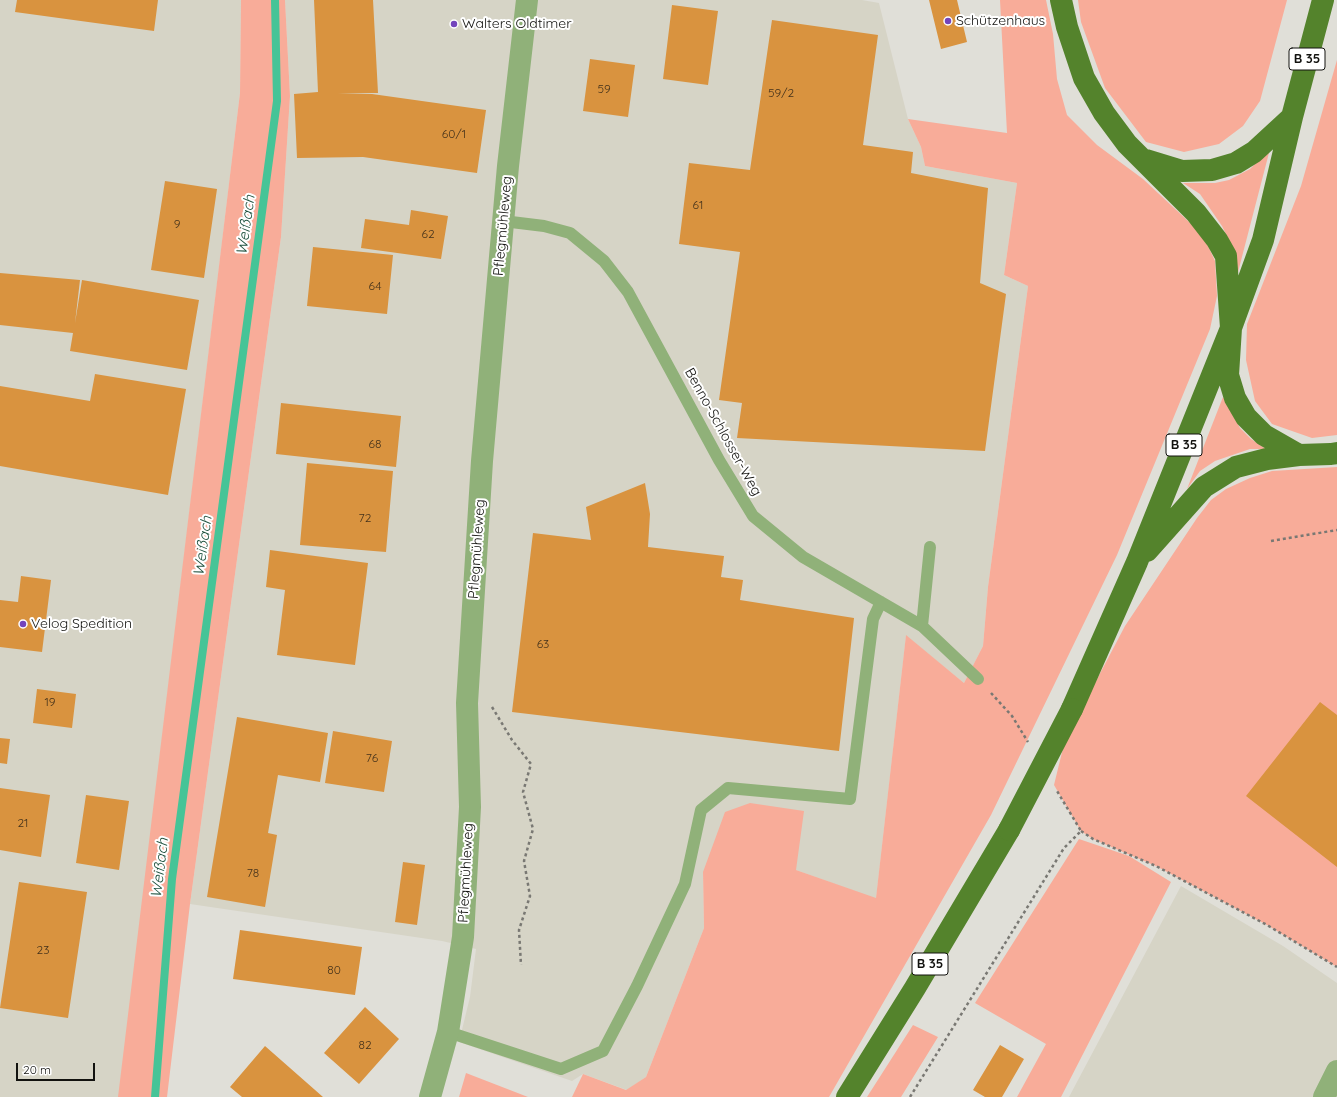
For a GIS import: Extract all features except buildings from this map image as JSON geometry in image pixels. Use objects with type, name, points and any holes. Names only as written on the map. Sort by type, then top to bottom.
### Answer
[{"type":"main road","points":[[1061,0],[1067,27],[1084,78],[1113,126],[1127,144],[1196,213],[1217,240],[1226,256],[1231,328],[1228,374],[1235,398],[1246,417],[1264,435],[1299,455]]},
{"type":"main road","name":"B 35","points":[[847,1097],[915,988],[1009,830],[1072,709],[1137,562],[1231,328],[1263,240],[1292,117],[1323,0]]},
{"type":"main road","points":[[1143,159],[1182,171],[1212,170],[1236,163],[1254,152],[1292,117]]},
{"type":"main road","points":[[1137,562],[1204,487],[1236,467],[1267,459],[1299,455],[1337,453]]},
{"type":"street","name":"Pflegmühleweg","points":[[430,1097],[448,1032],[463,937],[470,807],[467,703],[482,461],[503,221],[527,0]]},
{"type":"street","points":[[1324,1097],[1337,1072]]},
{"type":"lane","name":"Benno-Schlosser-Weg","points":[[503,221],[544,226],[570,233],[604,261],[628,292],[718,460],[753,516],[803,557],[922,626],[978,679]]},
{"type":"lane","points":[[922,626],[930,547]]},
{"type":"lane","points":[[448,1032],[561,1069],[602,1051],[637,986],[685,884],[701,810],[728,788],[850,799],[873,619],[881,602]]},
{"type":"path","points":[[1271,541],[1337,530]]},
{"type":"path","points":[[978,679],[1012,716],[1031,747]]},
{"type":"path","points":[[467,703],[494,707],[512,740],[531,764],[523,792],[533,829],[524,861],[530,896],[518,930],[521,966]]},
{"type":"path","points":[[1054,785],[1081,831],[1093,839],[1118,848],[1163,870],[1267,925],[1337,967]]},
{"type":"path","points":[[910,1097],[1064,848],[1081,831]]},
{"type":"shaded area","points":[[0,0],[241,0],[240,93],[119,1097],[0,1097]]},
{"type":"shaded area","points":[[241,0],[285,0],[290,96],[281,237],[190,904],[167,1097],[118,1097],[240,93]]},
{"type":"shaded area","points":[[285,0],[862,0],[879,3],[908,119],[921,147],[925,166],[1017,183],[1004,275],[1028,286],[988,587],[983,646],[964,683],[906,636],[876,899],[796,870],[703,872],[704,928],[646,1077],[627,1090],[583,1074],[572,1081],[459,1042],[470,997],[476,949],[442,941],[190,904],[281,237],[290,96]]},
{"type":"shaded area","points":[[1000,0],[1046,0],[1053,34],[1057,79],[1067,115],[1097,145],[1143,179],[1203,235],[1215,261],[1217,296],[1210,329],[1117,555],[991,815],[829,1097],[572,1097],[583,1074],[626,1090],[646,1077],[704,928],[703,872],[725,812],[750,803],[804,811],[796,870],[876,898],[906,635],[964,683],[983,646],[988,587],[1028,286],[1004,275],[1017,183],[925,166],[921,147],[908,119],[1007,133]]},
{"type":"shaded area","points":[[1078,0],[1287,0],[1260,101],[1243,126],[1219,144],[1184,152],[1146,142],[1105,88],[1081,22]]},
{"type":"shaded area","points":[[1337,60],[1337,435],[1312,438],[1272,424],[1255,401],[1246,360],[1247,324],[1301,186]]},
{"type":"shaded area","points":[[1270,149],[1237,276],[1231,244],[1222,226],[1200,194],[1183,183],[1215,183],[1229,180],[1250,169]]},
{"type":"shaded area","points":[[1223,397],[1240,428],[1251,439],[1266,449],[1250,449],[1215,461],[1200,471],[1187,489]]},
{"type":"shaded area","points":[[1337,467],[1337,967],[1267,925],[1156,866],[1093,839],[1081,831],[1054,785],[1065,740],[1125,626],[1197,518],[1211,500],[1226,489],[1250,478],[1272,471]]},
{"type":"shaded area","points":[[1079,839],[1129,856],[1171,882],[1061,1097],[1017,1097],[1046,1044],[975,1003]]},
{"type":"shaded area","points":[[1181,886],[1283,946],[1337,983],[1337,1097],[1069,1097]]},
{"type":"shaded area","points":[[913,1025],[938,1037],[901,1097],[867,1097]]},
{"type":"shaded area","points":[[466,1073],[528,1097],[459,1097]]},
{"type":"waterway","name":"Weißach","points":[[155,1097],[172,879],[277,101],[275,0]]},
{"type":"place","name":"Schützenhaus","points":[[948,21]]},
{"type":"place","name":"Walters Oldtimer","points":[[454,24]]},
{"type":"place","name":"Velog Spedition","points":[[23,624]]}]
